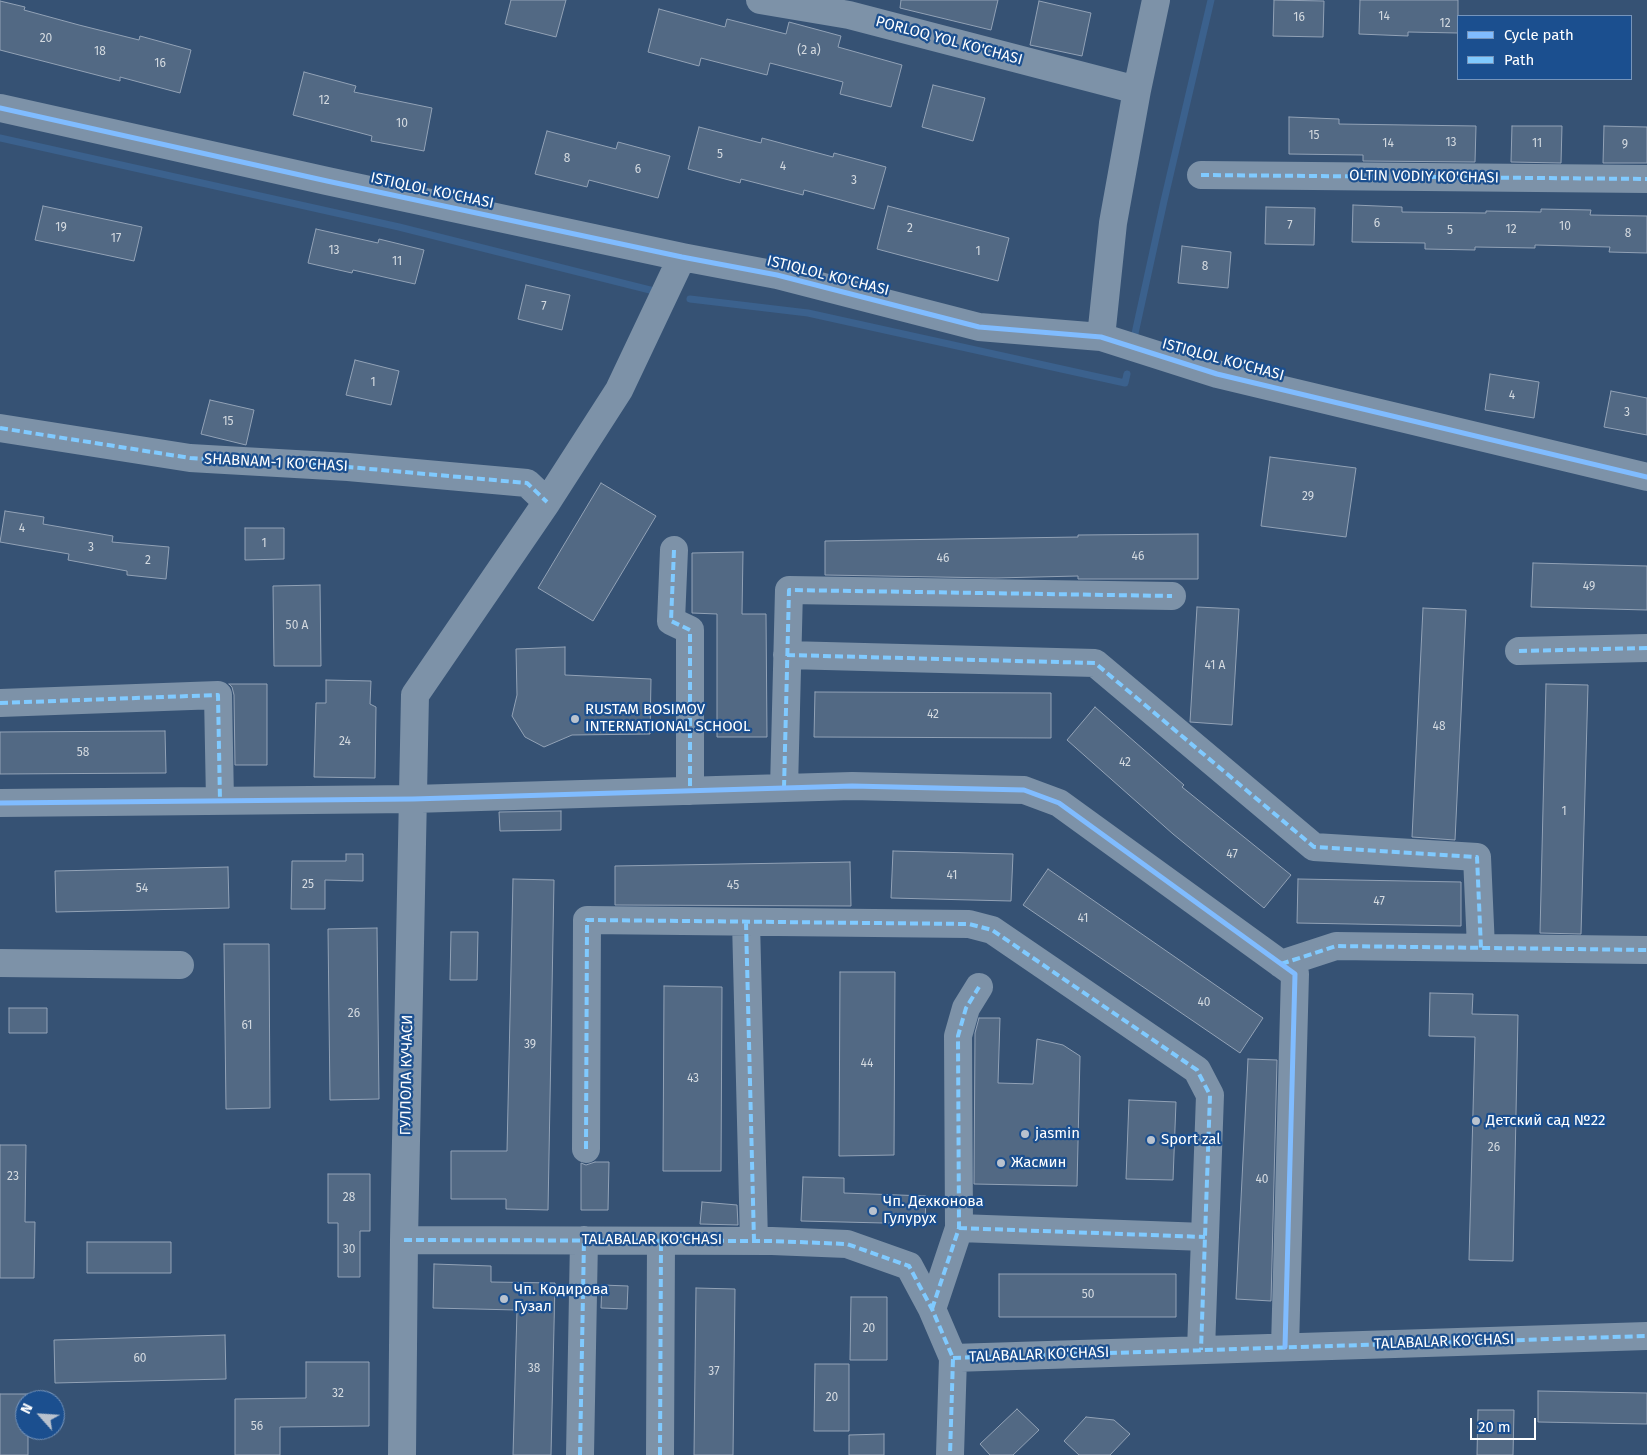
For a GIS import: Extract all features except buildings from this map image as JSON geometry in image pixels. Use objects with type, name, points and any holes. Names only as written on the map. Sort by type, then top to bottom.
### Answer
[{"type":"street","name":"PORLOQ YOL KO'CHASI","points":[[760,0],[849,15],[1136,90]]},
{"type":"street","points":[[1101,337],[1113,224],[1136,90],[1156,0]]},
{"type":"street","name":"ISTIQLOL KO'CHASI","points":[[0,108],[337,183],[682,257],[777,275],[979,327],[1101,337],[1217,374],[1647,477]]},
{"type":"street","name":"OLTIN VODIY KO'CHASI","points":[[1201,175],[1647,179]]},
{"type":"street","points":[[547,502],[619,390],[682,257]]},
{"type":"street","name":"SHABNAM-1 KO'CHASI","points":[[0,428],[190,458],[348,466],[527,484],[547,502]]},
{"type":"street","name":"ГУЛЛОЛА КУЧАСИ","points":[[402,1455],[404,1240],[415,695],[547,502]]},
{"type":"street","points":[[674,550],[671,621],[690,630],[690,791]]},
{"type":"street","points":[[784,788],[789,590],[1172,596]]},
{"type":"street","points":[[1519,651],[1647,648]]},
{"type":"street","points":[[787,655],[1095,664],[1314,848],[1477,857],[1481,948]]},
{"type":"street","points":[[0,703],[218,695],[220,801]]},
{"type":"street","points":[[0,803],[413,799],[852,786],[1024,790],[1059,803],[1295,974],[1285,1347]]},
{"type":"street","points":[[586,1149],[587,920],[969,924],[992,930],[1197,1070],[1210,1095],[1201,1350]]},
{"type":"street","points":[[746,922],[754,1241]]},
{"type":"street","points":[[1281,964],[1336,946],[1647,950]]},
{"type":"street","points":[[0,962],[180,965]]},
{"type":"street","points":[[932,1309],[959,1228],[958,1036],[966,1008],[979,987]]},
{"type":"street","points":[[959,1228],[1206,1238]]},
{"type":"street","name":"TALABALAR KO'CHASI","points":[[404,1240],[754,1241],[847,1244],[909,1266],[932,1309],[953,1358],[1647,1336]]},
{"type":"street","points":[[580,1455],[584,1240]]},
{"type":"street","points":[[660,1455],[661,1241]]},
{"type":"street","points":[[950,1455],[953,1358]]},
{"type":"waterway","points":[[1134,338],[1211,0]]},
{"type":"waterway","points":[[0,138],[399,227],[654,291]]},
{"type":"waterway","points":[[690,299],[808,313],[1125,383],[1127,374]]},
{"type":"marked path","points":[[1201,175],[1647,179]]},
{"type":"marked path","points":[[0,428],[190,458],[348,467],[527,483],[547,502]]},
{"type":"marked path","points":[[674,550],[671,621],[690,630],[690,791]]},
{"type":"marked path","points":[[784,788],[789,590],[1172,596]]},
{"type":"marked path","points":[[1519,651],[1647,648]]},
{"type":"marked path","points":[[787,655],[1095,663],[1314,847],[1477,857],[1481,948]]},
{"type":"marked path","points":[[0,703],[218,695],[220,801]]},
{"type":"marked path","points":[[586,1149],[587,920],[969,924],[992,930],[1197,1070],[1210,1095],[1201,1350]]},
{"type":"marked path","points":[[746,922],[754,1241]]},
{"type":"marked path","points":[[1281,964],[1336,946],[1647,950]]},
{"type":"marked path","points":[[932,1309],[959,1228],[958,1036],[966,1008],[979,987]]},
{"type":"marked path","points":[[959,1228],[1205,1237]]},
{"type":"marked path","points":[[404,1240],[772,1241],[847,1244],[909,1266],[932,1309],[953,1358],[950,1455]]},
{"type":"marked path","points":[[580,1455],[584,1240]]},
{"type":"marked path","points":[[660,1455],[661,1241]]},
{"type":"marked path","points":[[953,1358],[1647,1336]]},
{"type":"cycle path","points":[[0,108],[327,181],[682,257],[777,275],[979,327],[1101,337],[1217,374],[1647,477]]},
{"type":"cycle path","points":[[0,803],[413,799],[852,786],[1024,790],[1059,803],[1295,974],[1285,1347]]},
{"type":"place","name":"RUSTAM BOSIMOV INTERNATIONAL SCHOOL","points":[[575,719]]},
{"type":"place","name":"Детский сад №22","points":[[1476,1121]]},
{"type":"place","name":"jasmin","points":[[1025,1134]]},
{"type":"place","name":"Sport zal","points":[[1151,1140]]},
{"type":"place","name":"Жасмин","points":[[1001,1163]]},
{"type":"place","name":"Чп. Дехконова Гулурух","points":[[873,1211]]},
{"type":"place","name":"Чп. Кодирова Гузал","points":[[504,1299]]}]
